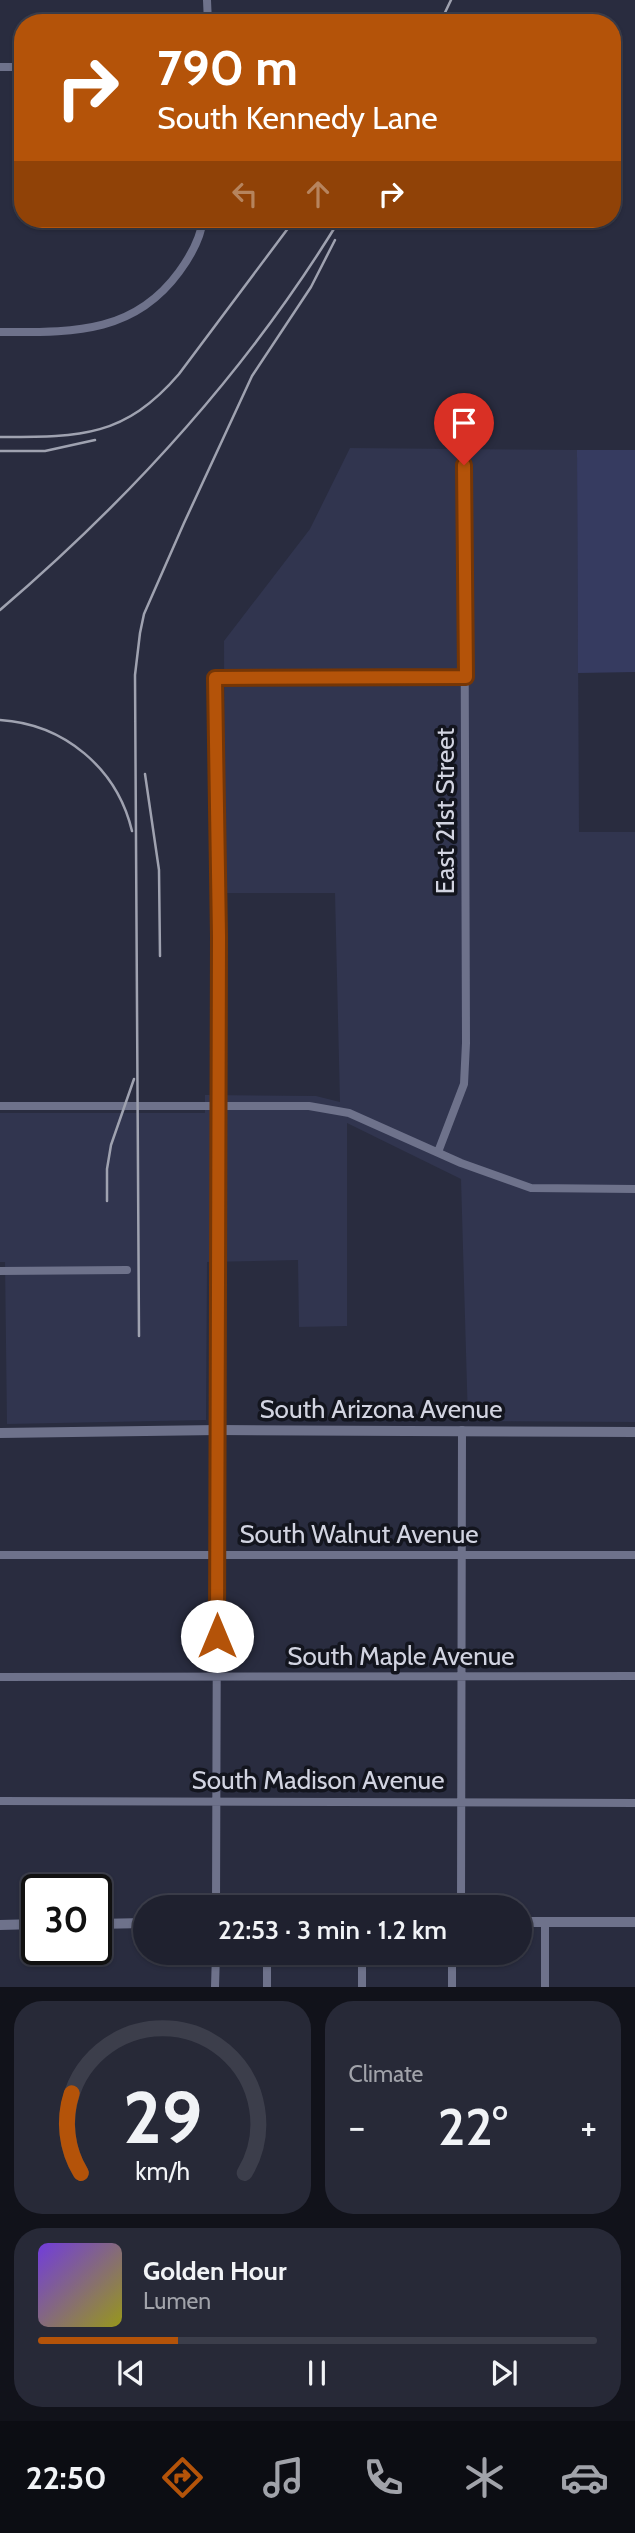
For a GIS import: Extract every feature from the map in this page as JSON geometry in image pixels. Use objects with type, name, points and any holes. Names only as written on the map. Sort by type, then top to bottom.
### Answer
[{"type":"street","points":[[0,332],[85,330],[108,325],[133,314],[156,300],[188,259],[200,228]]},
{"type":"street","name":"East 21st Street","points":[[438,1152],[464,1084],[465,1074],[464,465]]},
{"type":"street","points":[[216,1895],[219,936],[215,678],[466,677]]},
{"type":"street","points":[[0,1106],[309,1106],[349,1113],[461,1163],[531,1188],[635,1189]]},
{"type":"street","points":[[0,1271],[127,1270]]},
{"type":"street","name":"South Arizona Avenue","points":[[0,1433],[218,1430],[635,1432]]},
{"type":"street","points":[[461,1895],[462,1430]]},
{"type":"street","name":"South Walnut Avenue","points":[[0,1555],[635,1555]]},
{"type":"street","name":"South Maple Avenue","points":[[0,1677],[635,1676]]},
{"type":"street","name":"South Madison Avenue","points":[[0,1801],[635,1802]]},
{"type":"street","points":[[532,1922],[635,1922]]},
{"type":"street","points":[[112,1924],[133,1923]]},
{"type":"street","points":[[545,1923],[545,1987]]},
{"type":"street","points":[[0,1925],[21,1924]]},
{"type":"street","points":[[215,1987],[216,1965]]},
{"type":"street","points":[[267,1965],[267,1987]]},
{"type":"street","points":[[362,1965],[362,1987]]},
{"type":"street","points":[[452,1965],[452,1987]]},
{"type":"shaded area","points":[[350,448],[577,450],[579,832],[635,832],[635,1422],[468,1421],[461,1179],[347,1123],[347,1326],[299,1327],[298,1260],[207,1262],[206,1420],[7,1424],[5,1262],[0,1262],[0,1113],[205,1113],[205,1095],[316,1096],[340,1102],[335,893],[225,893],[224,641],[310,529]]},
{"type":"shaded area","points":[[577,450],[635,450],[635,672],[578,673]]},
{"type":"railway","points":[[444,14],[451,0]]},
{"type":"railway","points":[[0,437],[77,434],[98,430],[139,411],[179,374],[288,228]]},
{"type":"railway","points":[[0,610],[96,522],[186,428],[267,327],[334,228]]},
{"type":"railway","points":[[139,1336],[135,675],[140,633],[144,614],[252,376],[311,287],[335,240]]},
{"type":"railway","points":[[0,451],[45,451],[95,440]]},
{"type":"railway","points":[[0,720],[46,730],[84,753],[101,769],[114,788],[125,808],[132,831]]},
{"type":"railway","points":[[145,774],[159,870],[160,956]]},
{"type":"railway","points":[[107,1201],[107,1169],[111,1145],[134,1079]]},
{"type":"route","points":[[217,1636],[219,936],[215,678],[466,677],[464,465]]}]
